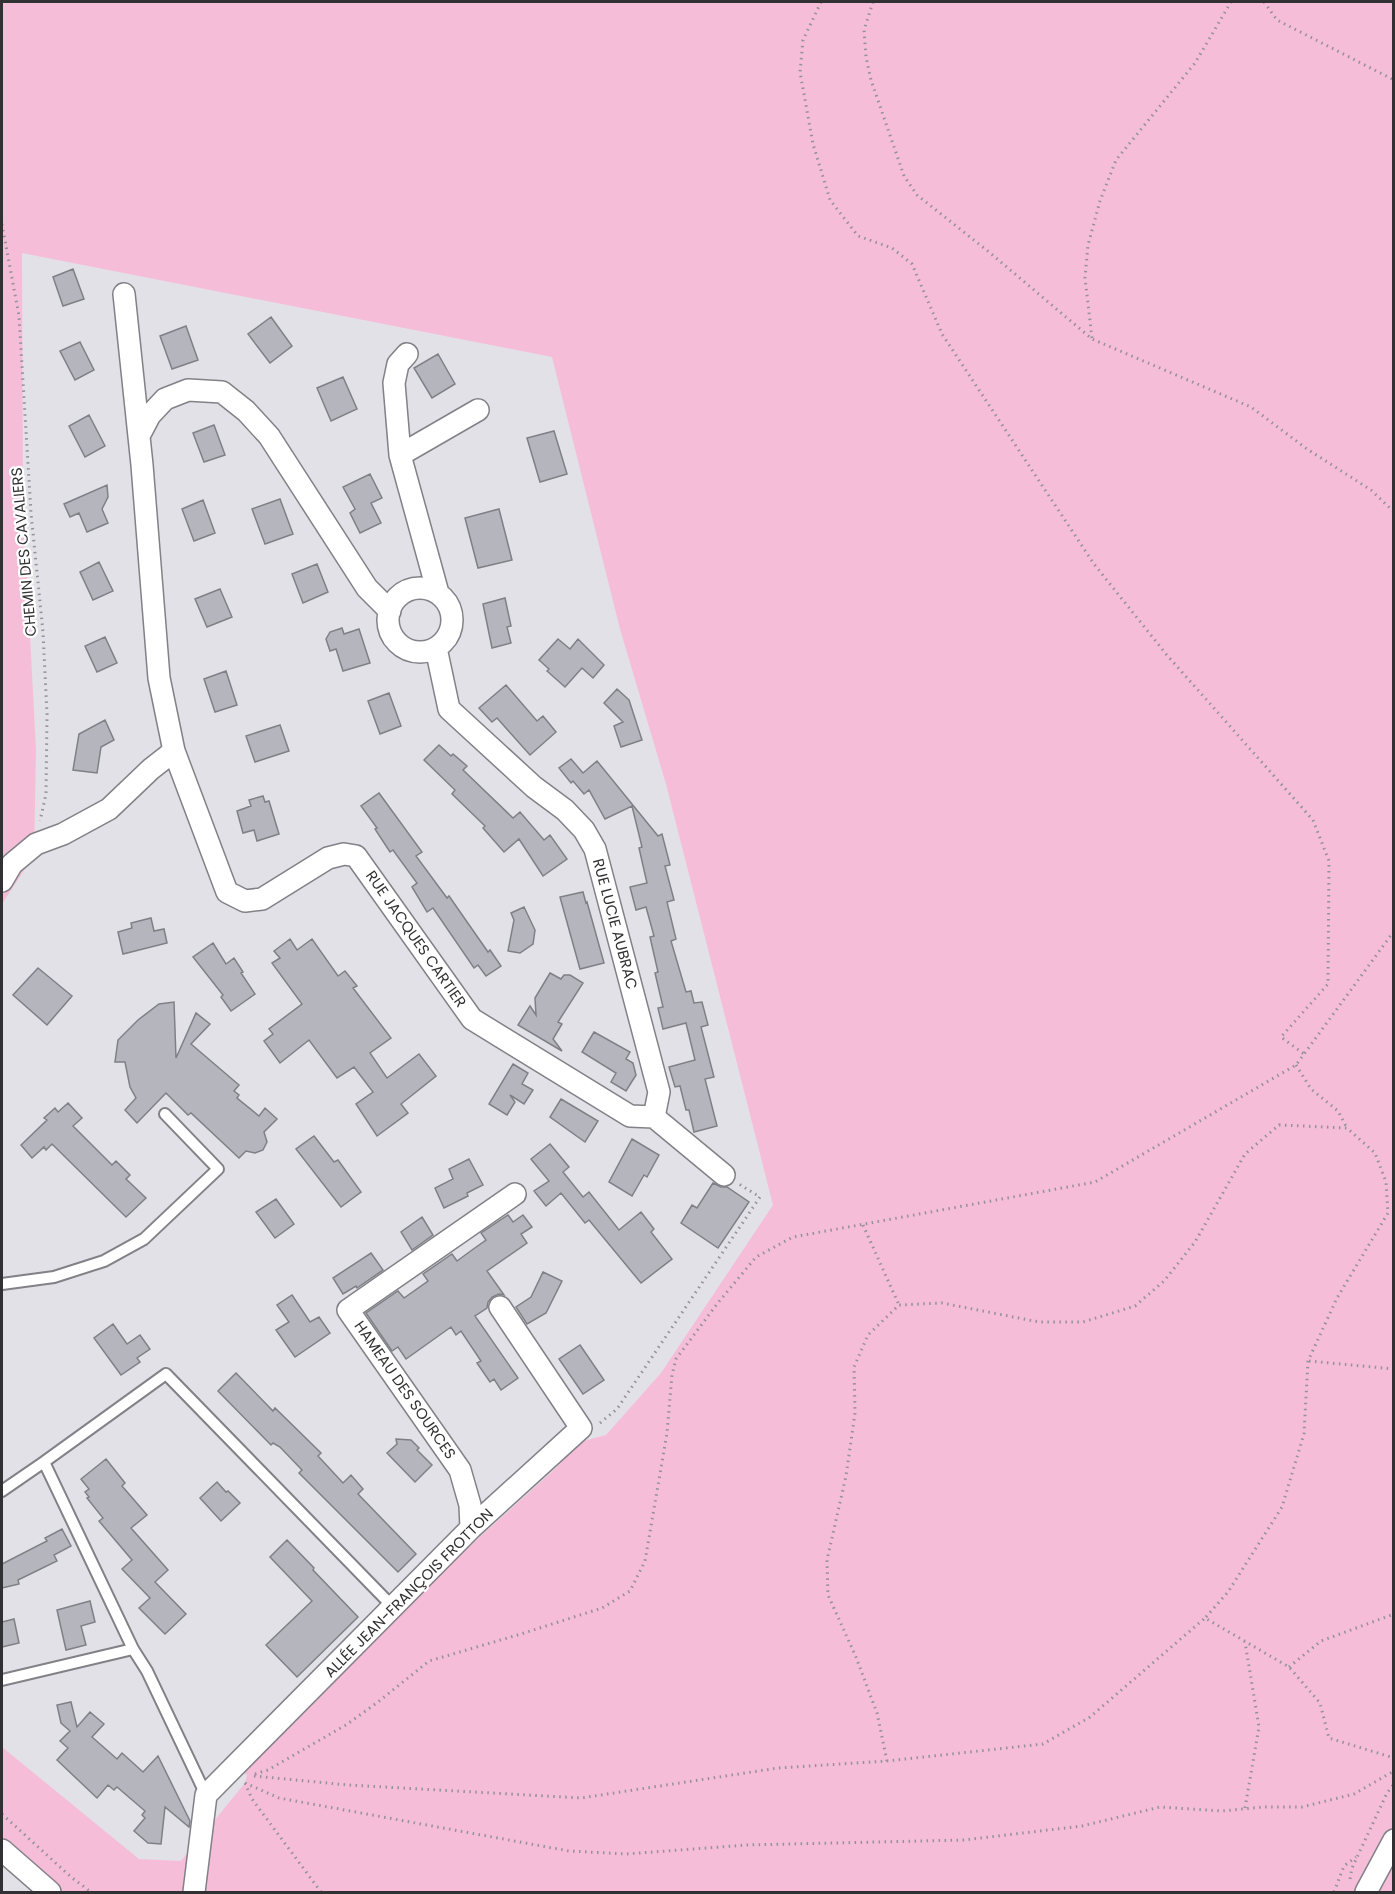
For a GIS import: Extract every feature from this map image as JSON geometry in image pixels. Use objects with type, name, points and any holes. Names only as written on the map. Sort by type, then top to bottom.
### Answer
[{"type":"street","points":[[2,881],[12,864],[36,844],[63,834],[109,809],[151,769],[174,751],[159,678],[139,436],[124,294]]},
{"type":"street","points":[[407,354],[398,364],[394,383],[400,455],[438,593],[450,608],[452,625],[447,638],[436,648],[419,652],[406,649],[397,642],[389,626],[390,610],[397,599],[407,591],[417,588],[438,593]]},
{"type":"street","points":[[139,436],[150,415],[165,399],[188,390],[222,392],[246,411],[269,436],[367,588],[390,610]]},
{"type":"street","points":[[400,455],[478,410]]},
{"type":"street","name":"RUE LUCIE AUBRAC","points":[[436,648],[449,710],[534,787],[565,810],[584,830],[595,849],[659,1092],[654,1117]]},
{"type":"street","name":"RUE JACQUES CARTIER","points":[[174,751],[227,891],[245,901],[262,899],[328,858],[344,854],[356,856],[472,1018],[630,1116],[654,1117]]},
{"type":"street","points":[[654,1117],[724,1175]]},
{"type":"street","name":"HAMEAU DES SOURCES","points":[[471,1528],[470,1505],[460,1470],[348,1310],[515,1194]]},
{"type":"street","points":[[501,1307],[581,1428]]},
{"type":"street","name":"ALLÉE JEAN-FRANÇOIS FROTTON","points":[[213,1789],[471,1528],[581,1428]]},
{"type":"street","points":[[194,1893],[213,1789]]},
{"type":"street","points":[[1357,1888],[1394,1840]]},
{"type":"street","points":[[2,1850],[50,1893]]},
{"type":"lane","points":[[2,1284],[54,1277],[104,1261],[144,1239],[218,1169],[165,1114]]},
{"type":"lane","points":[[2,1491],[166,1374],[394,1608]]},
{"type":"lane","points":[[44,1462],[133,1649],[213,1789]]},
{"type":"lane","points":[[2,1680],[133,1649]]},
{"type":"path","points":[[821,2],[803,40],[801,72],[813,144],[830,200],[858,236],[892,248],[912,264],[942,334],[1094,564],[1166,654],[1313,820],[1329,861],[1328,984],[1281,1037],[1304,1054]]},
{"type":"path","points":[[873,2],[864,30],[871,80],[904,176],[917,195],[1092,339],[1251,407],[1307,449],[1371,490],[1394,512]]},
{"type":"path","points":[[1092,339],[1085,278],[1088,246],[1100,201],[1116,160],[1194,63],[1231,2]]},
{"type":"path","points":[[1264,2],[1277,20],[1394,80]]},
{"type":"path","name":"CHEMIN DES CAVALIERS","points":[[2,224],[19,316],[31,513],[43,632],[47,714],[46,794],[36,844]]},
{"type":"path","points":[[245,1783],[250,1776],[268,1770],[346,1725],[429,1660],[602,1608],[630,1592],[645,1561],[667,1433],[672,1375],[676,1359],[756,1257],[793,1237],[1095,1182],[1296,1065],[1394,931]]},
{"type":"path","points":[[250,1776],[348,1785],[581,1798],[778,1768],[887,1761],[1043,1744],[1090,1717],[1205,1618],[1228,1592],[1282,1506],[1304,1434],[1308,1361],[1337,1298],[1388,1213],[1386,1182],[1375,1153],[1347,1128],[1338,1111],[1311,1089],[1296,1065]]},
{"type":"path","points":[[887,1761],[877,1713],[856,1657],[828,1595],[827,1560],[849,1455],[855,1413],[854,1367],[868,1335],[899,1305],[942,1303],[1039,1322],[1083,1322],[1135,1306],[1164,1281],[1195,1242],[1245,1155],[1279,1125],[1347,1128]]},
{"type":"path","points":[[581,1428],[600,1423],[617,1409],[760,1197],[724,1175]]},
{"type":"path","points":[[863,1224],[899,1305]]},
{"type":"path","points":[[1308,1361],[1394,1369]]},
{"type":"path","points":[[1289,1667],[1321,1641],[1394,1614]]},
{"type":"path","points":[[1205,1618],[1289,1667],[1320,1703],[1329,1738],[1394,1758]]},
{"type":"path","points":[[1245,1642],[1259,1727],[1245,1808]]},
{"type":"path","points":[[213,1789],[245,1783],[279,1798],[569,1851],[626,1854],[747,1845],[964,1840],[1082,1826],[1160,1807],[1222,1811],[1245,1808],[1302,1807],[1354,1794],[1394,1771]]},
{"type":"path","points":[[245,1783],[252,1799],[321,1893]]},
{"type":"path","points":[[1357,1888],[1352,1868],[1387,1793],[1394,1784]]},
{"type":"path","points":[[2,1814],[91,1893]]},
{"type":"path","points":[[1334,1893],[1344,1866],[1366,1848]]},
{"type":"shaded area","points":[[2,2],[1393,2],[1393,1892],[64,1892],[2,1838],[2,1747],[139,1859],[181,1861],[245,1783],[247,1775],[244,1772],[265,1746],[460,1555],[556,1468],[580,1442],[606,1435],[661,1373],[773,1205],[666,784],[620,629],[552,357],[22,253],[23,501],[36,750],[34,855],[2,904]]},
{"type":"building","points":[[73,269],[84,299],[63,306],[53,277]]},
{"type":"building","points":[[271,317],[292,346],[270,363],[248,334]]},
{"type":"building","points":[[186,326],[198,360],[172,369],[160,336]]},
{"type":"building","points":[[80,342],[94,370],[75,380],[60,351]]},
{"type":"building","points":[[438,354],[455,384],[432,398],[414,368]]},
{"type":"building","points":[[343,377],[357,409],[331,421],[317,388]]},
{"type":"building","points":[[89,415],[105,446],[85,457],[69,426]]},
{"type":"building","points":[[214,425],[225,455],[204,462],[193,433]]},
{"type":"building","points":[[554,431],[567,474],[540,482],[527,438]]},
{"type":"building","points":[[370,474],[382,498],[371,503],[381,523],[360,533],[350,513],[355,509],[343,487]]},
{"type":"building","points":[[107,485],[108,497],[102,509],[108,523],[87,532],[79,513],[70,517],[64,504]]},
{"type":"building","points":[[280,499],[293,534],[265,544],[252,509]]},
{"type":"building","points":[[203,500],[215,533],[194,541],[182,509]]},
{"type":"building","points":[[499,509],[512,560],[478,568],[465,518]]},
{"type":"building","points":[[99,562],[113,591],[93,600],[80,572]]},
{"type":"building","points":[[317,564],[328,592],[303,603],[292,574]]},
{"type":"building","points":[[220,589],[232,617],[207,627],[195,599]]},
{"type":"building","points":[[505,598],[511,626],[507,627],[511,643],[492,648],[483,604]]},
{"type":"building","points":[[342,628],[344,634],[359,629],[370,663],[343,671],[336,649],[330,651],[326,639],[330,632]]},
{"type":"building","points":[[105,637],[117,663],[97,672],[85,646]]},
{"type":"building","points":[[558,639],[570,649],[578,639],[604,665],[593,678],[582,668],[565,687],[547,671],[549,669],[539,660]]},
{"type":"building","points":[[226,671],[237,705],[215,712],[204,679]]},
{"type":"building","points":[[506,685],[537,721],[543,716],[556,732],[530,755],[497,718],[492,722],[479,708]]},
{"type":"building","points":[[617,689],[629,700],[642,740],[621,747],[614,726],[623,722],[604,703]]},
{"type":"building","points":[[389,693],[401,726],[380,734],[368,701]]},
{"type":"building","points":[[105,720],[114,740],[101,747],[97,773],[73,770],[79,734]]},
{"type":"building","points":[[280,725],[289,751],[255,762],[246,736]]},
{"type":"building","points":[[439,745],[467,766],[463,770],[513,818],[520,812],[544,840],[550,835],[567,859],[543,876],[519,839],[504,852],[483,828],[485,826],[452,794],[455,790],[424,760]]},
{"type":"building","points":[[571,759],[583,773],[597,761],[658,836],[662,834],[670,865],[665,866],[674,900],[667,902],[676,939],[671,941],[686,992],[691,991],[694,1003],[702,1002],[708,1025],[701,1027],[714,1077],[705,1079],[717,1126],[694,1132],[680,1086],[675,1087],[669,1067],[695,1060],[686,1023],[663,1029],[658,1008],[663,1007],[650,937],[654,936],[646,907],[636,910],[630,887],[647,883],[639,848],[642,847],[632,806],[605,819],[589,790],[584,794],[559,768]]},
{"type":"building","points":[[379,793],[422,852],[416,856],[501,966],[486,976],[478,965],[474,968],[433,908],[427,912],[412,887],[417,883],[393,850],[390,852],[375,829],[377,828],[361,806]]},
{"type":"building","points":[[263,796],[265,802],[269,801],[279,834],[257,841],[254,830],[243,833],[237,811],[251,806],[249,800]]},
{"type":"building","points":[[583,892],[604,963],[580,969],[560,897]]},
{"type":"building","points":[[524,907],[535,930],[533,944],[520,953],[508,951],[514,920],[511,913]]},
{"type":"building","points":[[151,918],[154,931],[164,929],[167,943],[123,954],[118,932],[132,928],[131,923]]},
{"type":"building","points":[[290,939],[297,950],[312,939],[338,976],[345,971],[357,986],[353,988],[391,1038],[370,1053],[387,1078],[419,1054],[436,1076],[401,1104],[408,1113],[377,1136],[356,1104],[373,1092],[354,1067],[337,1078],[309,1040],[280,1063],[264,1041],[273,1034],[269,1029],[302,1004],[272,963],[280,958],[274,951]]},
{"type":"building","points":[[213,943],[226,964],[234,958],[255,994],[231,1011],[221,997],[223,995],[193,957]]},
{"type":"building","points":[[38,968],[72,996],[47,1025],[13,995]]},
{"type":"building","points":[[550,973],[561,979],[564,975],[570,975],[583,983],[558,1022],[562,1024],[553,1039],[562,1051],[518,1025],[530,1006],[536,1015],[535,998]]},
{"type":"building","points":[[174,1002],[176,1058],[196,1013],[210,1024],[191,1044],[239,1085],[234,1091],[239,1095],[237,1098],[259,1116],[265,1108],[277,1119],[264,1132],[267,1142],[263,1150],[255,1153],[246,1151],[239,1158],[191,1113],[188,1115],[166,1093],[137,1123],[125,1110],[136,1098],[130,1087],[125,1062],[115,1062],[118,1040],[138,1020],[159,1004]]},
{"type":"building","points":[[594,1032],[630,1052],[626,1059],[633,1063],[636,1075],[626,1091],[611,1082],[616,1073],[582,1052]]},
{"type":"building","points":[[513,1064],[528,1073],[522,1084],[533,1090],[524,1104],[510,1095],[515,1102],[507,1115],[489,1104]]},
{"type":"building","points":[[561,1099],[598,1121],[585,1142],[550,1117]]},
{"type":"building","points":[[68,1103],[82,1118],[73,1126],[112,1165],[116,1161],[130,1175],[126,1179],[146,1198],[126,1217],[52,1144],[46,1150],[44,1147],[32,1158],[21,1145],[47,1120],[44,1118],[55,1108],[58,1112]]},
{"type":"building","points":[[314,1136],[334,1162],[338,1160],[361,1192],[341,1207],[296,1149]]},
{"type":"building","points":[[632,1139],[659,1155],[647,1177],[644,1175],[632,1196],[609,1182]]},
{"type":"building","points":[[550,1144],[569,1167],[563,1172],[583,1197],[589,1192],[619,1230],[641,1212],[654,1229],[651,1232],[672,1259],[641,1283],[589,1220],[585,1223],[561,1193],[546,1206],[534,1191],[549,1181],[531,1159]]},
{"type":"building","points":[[469,1159],[483,1185],[467,1193],[468,1196],[444,1208],[435,1188],[453,1179],[449,1169]]},
{"type":"building","points":[[713,1183],[727,1187],[749,1202],[718,1248],[681,1223],[692,1205],[697,1208]]},
{"type":"building","points":[[276,1199],[294,1224],[275,1238],[256,1212]]},
{"type":"building","points":[[508,1215],[513,1222],[523,1215],[532,1227],[521,1234],[527,1243],[487,1271],[504,1295],[499,1294],[492,1297],[487,1308],[475,1316],[518,1378],[501,1390],[494,1379],[490,1382],[477,1363],[481,1361],[461,1331],[456,1335],[451,1327],[406,1359],[398,1347],[392,1351],[366,1313],[398,1291],[404,1298],[428,1281],[423,1274],[452,1254],[457,1261],[486,1240],[481,1233]]},
{"type":"building","points":[[422,1217],[433,1235],[412,1250],[401,1232]]},
{"type":"building","points":[[371,1253],[383,1270],[357,1288],[356,1286],[343,1294],[333,1278]]},
{"type":"building","points":[[543,1272],[562,1281],[546,1313],[527,1324],[516,1307],[531,1297]]},
{"type":"building","points":[[292,1295],[310,1322],[319,1317],[330,1333],[295,1357],[276,1330],[289,1322],[277,1305]]},
{"type":"building","points":[[113,1324],[127,1344],[140,1335],[150,1349],[137,1358],[140,1362],[121,1375],[94,1338]]},
{"type":"building","points":[[580,1345],[604,1380],[583,1394],[559,1359]]},
{"type":"building","points":[[236,1373],[273,1411],[275,1408],[321,1453],[318,1456],[343,1483],[351,1475],[363,1489],[358,1494],[416,1554],[398,1572],[299,1473],[302,1470],[280,1447],[273,1443],[271,1445],[218,1391]]},
{"type":"building","points":[[396,1439],[411,1440],[419,1448],[417,1450],[432,1465],[415,1482],[387,1453],[397,1444]]},
{"type":"building","points":[[106,1459],[125,1483],[122,1486],[147,1515],[131,1528],[168,1570],[155,1582],[186,1614],[165,1634],[139,1608],[150,1598],[122,1569],[132,1560],[99,1521],[103,1518],[87,1498],[89,1497],[85,1492],[89,1489],[81,1479]]},
{"type":"building","points":[[217,1482],[240,1503],[221,1521],[200,1498]]},
{"type":"building","points":[[62,1529],[71,1546],[54,1555],[57,1561],[18,1580],[19,1584],[2,1588],[2,1564],[47,1541],[45,1538]]},
{"type":"building","points":[[287,1540],[358,1617],[297,1677],[266,1645],[312,1601],[270,1557]]},
{"type":"building","points":[[90,1601],[95,1622],[81,1626],[86,1645],[66,1650],[57,1610]]},
{"type":"building","points":[[14,1619],[19,1643],[2,1647],[2,1622]]},
{"type":"building","points":[[71,1702],[77,1727],[90,1712],[104,1724],[92,1737],[117,1759],[122,1753],[143,1772],[158,1756],[190,1821],[189,1827],[165,1807],[161,1844],[148,1843],[134,1831],[145,1818],[142,1815],[145,1811],[117,1787],[114,1790],[108,1785],[97,1798],[57,1760],[68,1748],[60,1741],[70,1731],[61,1723],[57,1705]]}]
